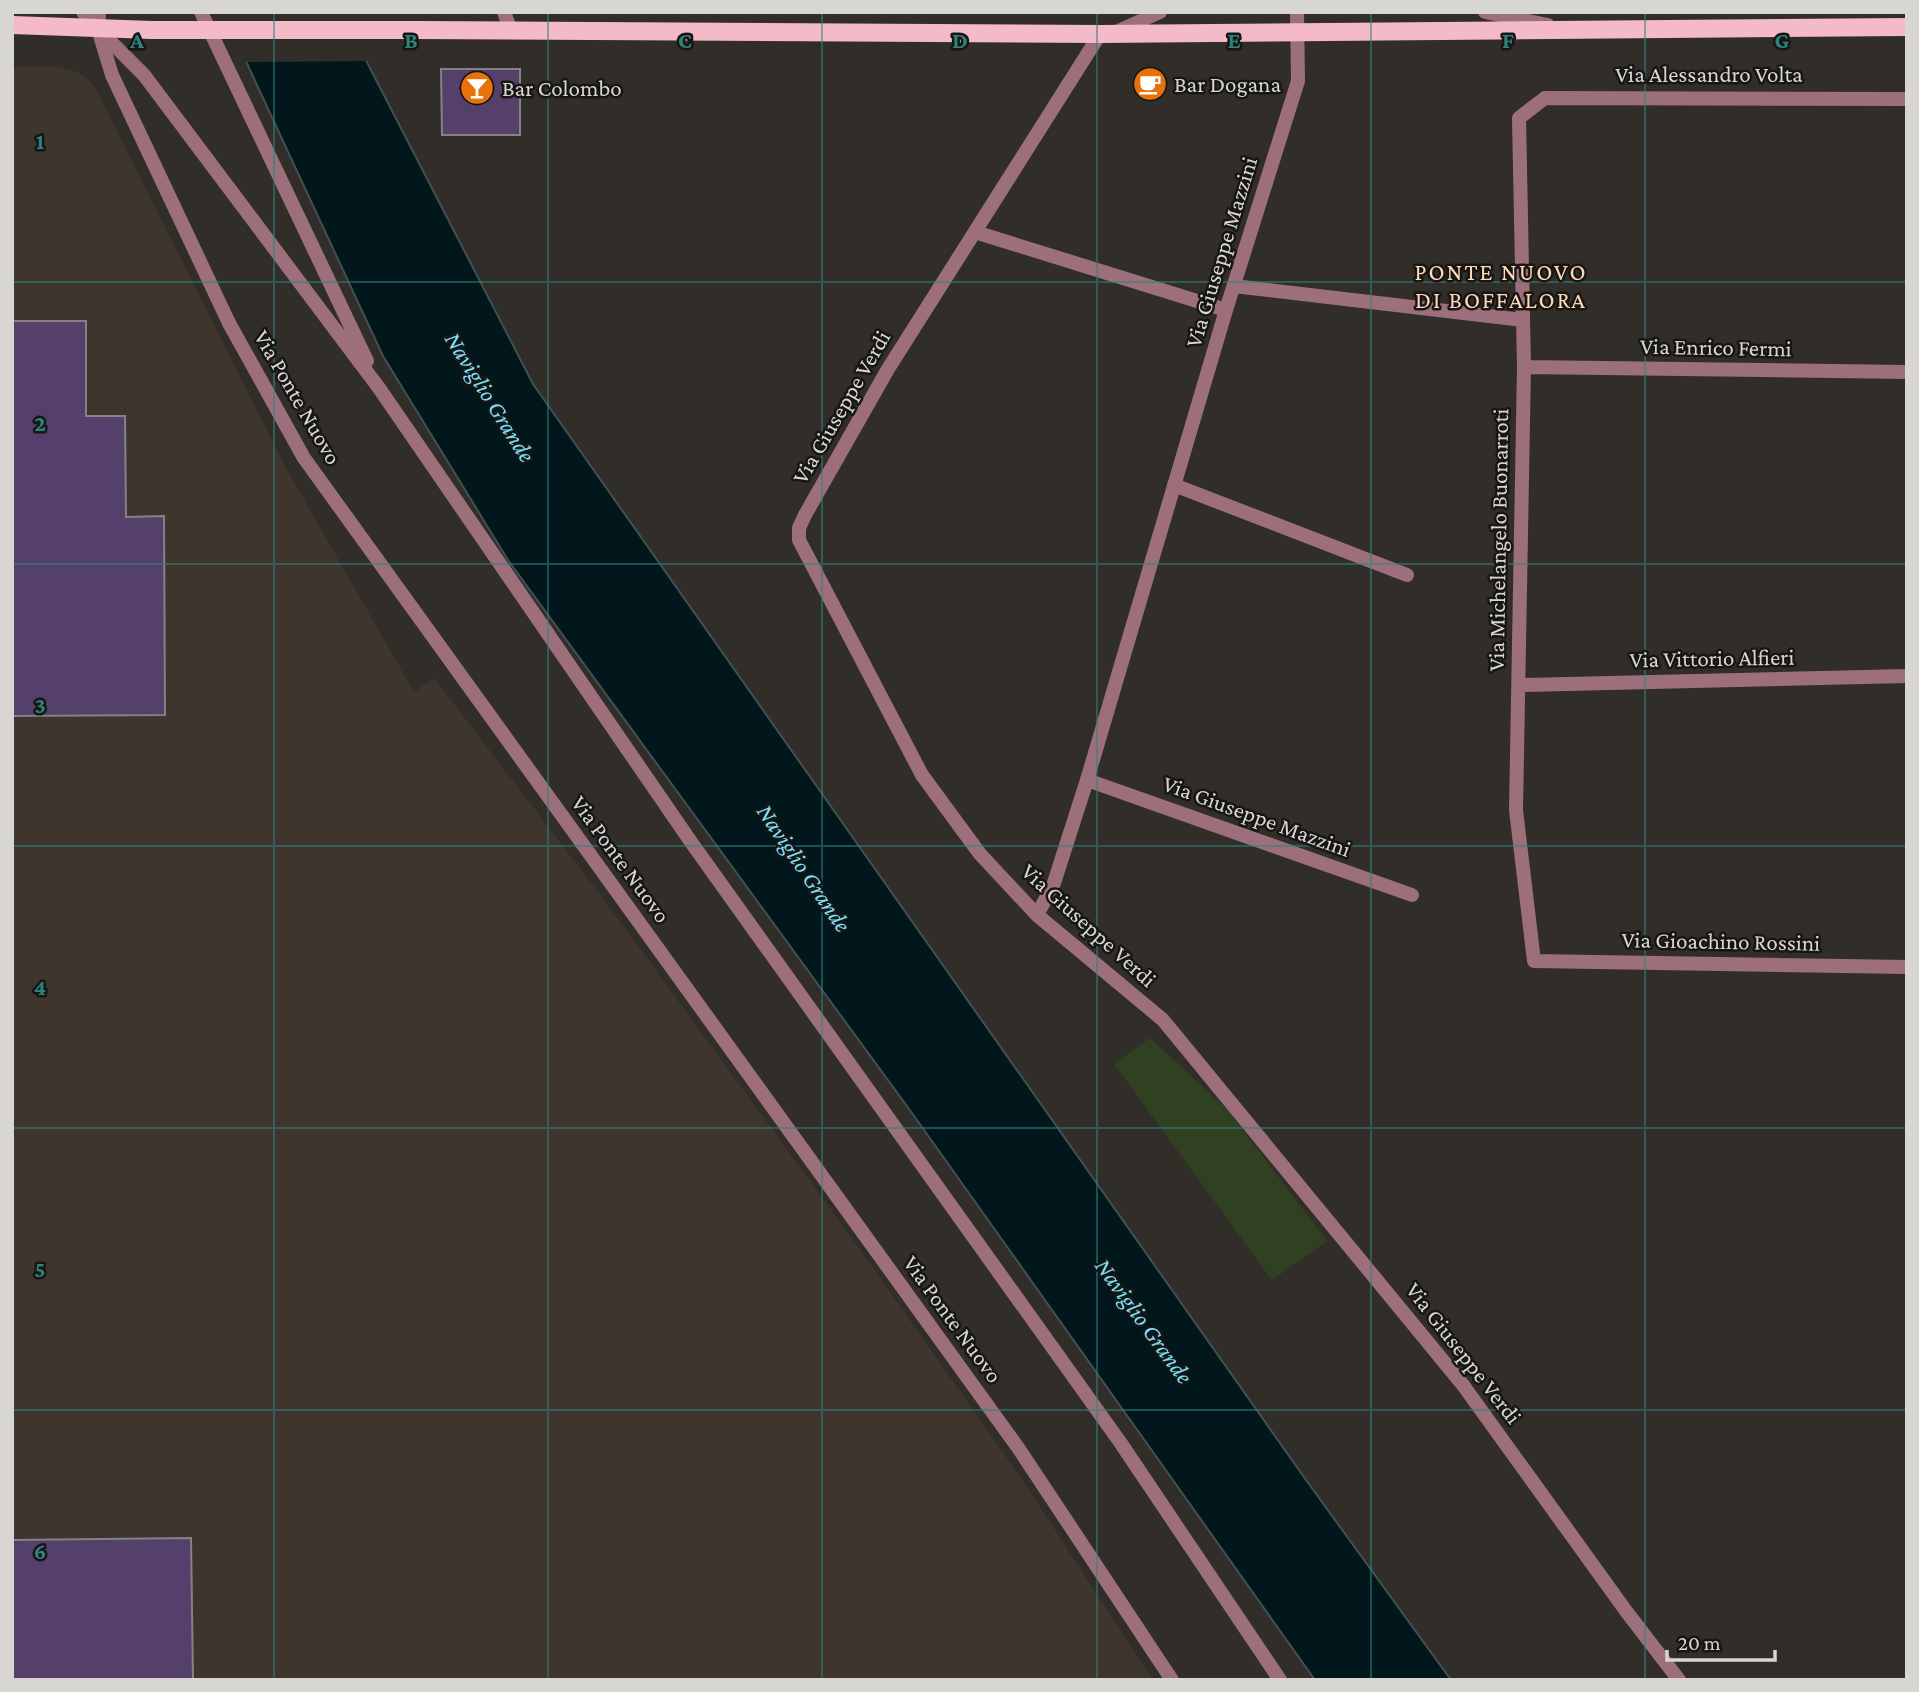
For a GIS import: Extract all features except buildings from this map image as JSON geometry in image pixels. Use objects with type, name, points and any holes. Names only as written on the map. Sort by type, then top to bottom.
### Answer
[{"type":"main road","name":"Via Alessandro Volta","points":[[12,25],[98,21],[152,30],[1105,34],[1907,27]]},
{"type":"street","points":[[83,12],[98,21],[144,75],[379,388],[691,842],[1121,1442],[1280,1680]]},
{"type":"street","points":[[201,12],[379,388]]},
{"type":"street","points":[[504,12],[511,31]]},
{"type":"street","points":[[1105,34],[1160,12]]},
{"type":"street","name":"Via Giuseppe Mazzini","points":[[1037,915],[1054,883],[1087,780],[1226,310],[1298,81],[1297,12]]},
{"type":"street","points":[[1297,32],[1310,12]]},
{"type":"street","points":[[1485,12],[1581,31]]},
{"type":"street","name":"Via Ponte Nuovo","points":[[98,21],[112,75],[229,323],[304,458],[1019,1449],[1172,1680]]},
{"type":"street","name":"Via Giuseppe Verdi","points":[[1105,34],[875,391],[805,515],[799,528],[799,540],[922,775],[980,853],[1037,915],[1163,1020],[1463,1385],[1679,1680]]},
{"type":"street","name":"Via Alessandro Volta","points":[[1519,118],[1545,98],[1907,99]]},
{"type":"street","name":"Via Michelangelo Buonarroti","points":[[1519,118],[1524,368],[1516,810],[1534,961]]},
{"type":"street","points":[[975,232],[1226,310]]},
{"type":"street","points":[[1234,286],[1523,320]]},
{"type":"street","name":"Via Enrico Fermi","points":[[1524,368],[1907,372]]},
{"type":"street","points":[[1174,485],[1406,575]]},
{"type":"street","name":"Via Vittorio Alfieri","points":[[1519,685],[1907,676]]},
{"type":"street","name":"Via Giuseppe Mazzini","points":[[1087,780],[1412,895]]},
{"type":"street","name":"Via Gioachino Rossini","points":[[1534,961],[1907,967]]},
{"type":"shaded area","points":[[55,66],[79,73],[93,84],[286,468],[414,692],[434,678],[605,901],[859,1248],[1021,1478],[1153,1680],[12,1680],[12,67]]},
{"type":"green space","points":[[1150,1038],[1227,1109],[1327,1241],[1272,1280],[1114,1064]]},
{"type":"water","name":"Naviglio Grande","points":[[223,12],[341,12],[533,384],[1306,1480],[1451,1680],[1315,1680],[912,1113],[508,560],[383,356]]},
{"type":"pier","points":[[219,12],[345,12],[370,61],[242,62]]},
{"type":"place","name":"Bar Dogana","points":[[1150,84]]},
{"type":"place","name":"Bar Colombo","points":[[477,88]]},
{"type":"district","name":"PONTE NUOVO DI BOFFALORA","points":[[1501,286]]}]
